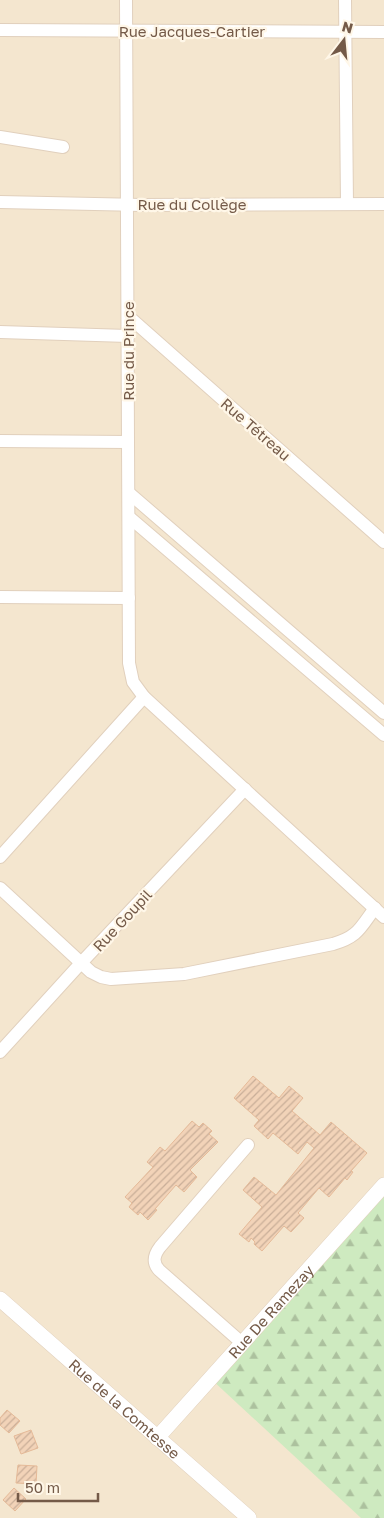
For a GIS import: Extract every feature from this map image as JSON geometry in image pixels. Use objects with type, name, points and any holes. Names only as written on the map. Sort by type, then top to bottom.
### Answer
[{"type":"street","name":"Rue du Prince","points":[[126,0],[129,663],[133,682],[144,697],[379,913]]},
{"type":"street","points":[[345,0],[347,204]]},
{"type":"street","name":"Rue Jacques-Cartier","points":[[0,30],[384,32]]},
{"type":"street","points":[[0,138],[64,148]]},
{"type":"street","name":"Rue du Collège","points":[[0,202],[384,204]]},
{"type":"street","name":"Rue Tétreau","points":[[128,316],[384,542]]},
{"type":"street","points":[[0,332],[128,336]]},
{"type":"street","points":[[0,440],[128,442]]},
{"type":"street","points":[[128,493],[384,713]]},
{"type":"street","points":[[129,517],[384,735]]},
{"type":"street","points":[[232,606],[244,593]]},
{"type":"street","points":[[0,597],[129,598]]},
{"type":"street","points":[[312,673],[323,661]]},
{"type":"street","points":[[0,857],[144,697]]},
{"type":"street","name":"Rue Goupil","points":[[0,1052],[245,789]]},
{"type":"street","points":[[0,888],[91,972],[101,978],[112,979],[184,974],[345,940],[358,932],[379,913]]},
{"type":"street","points":[[242,1343],[157,1268],[154,1260],[155,1254],[160,1247],[248,1145]]},
{"type":"street","name":"Rue De Ramezay","points":[[157,1438],[384,1185]]},
{"type":"street","name":"Rue de la Comtesse","points":[[0,1299],[249,1518]]},
{"type":"shaded area","points":[[0,0],[384,0],[384,1181],[366,1518],[0,1518]]},
{"type":"green space","points":[[384,1181],[384,1518],[361,1518],[211,1379]]},
{"type":"building","points":[[253,1076],[279,1098],[289,1086],[303,1098],[292,1111],[320,1135],[331,1122],[367,1153],[351,1171],[353,1172],[347,1180],[345,1178],[329,1197],[319,1188],[298,1213],[304,1218],[291,1232],[284,1226],[262,1251],[254,1244],[255,1242],[251,1238],[249,1242],[239,1234],[262,1207],[243,1190],[254,1177],[276,1195],[314,1148],[307,1142],[298,1154],[273,1133],[268,1139],[254,1126],[259,1120],[234,1098]]},
{"type":"building","points":[[192,1121],[199,1127],[203,1123],[212,1131],[209,1134],[218,1142],[190,1170],[197,1177],[184,1192],[176,1185],[148,1220],[140,1212],[138,1215],[129,1207],[132,1203],[125,1197],[153,1167],[147,1162],[160,1147],[165,1151]]},
{"type":"building","points":[[7,1410],[20,1421],[9,1433],[0,1425],[0,1418]]},
{"type":"building","points":[[31,1430],[38,1448],[21,1454],[14,1436]]},
{"type":"building","points":[[18,1465],[37,1466],[36,1484],[16,1483]]},
{"type":"building","points":[[14,1488],[26,1499],[15,1511],[3,1500]]}]
